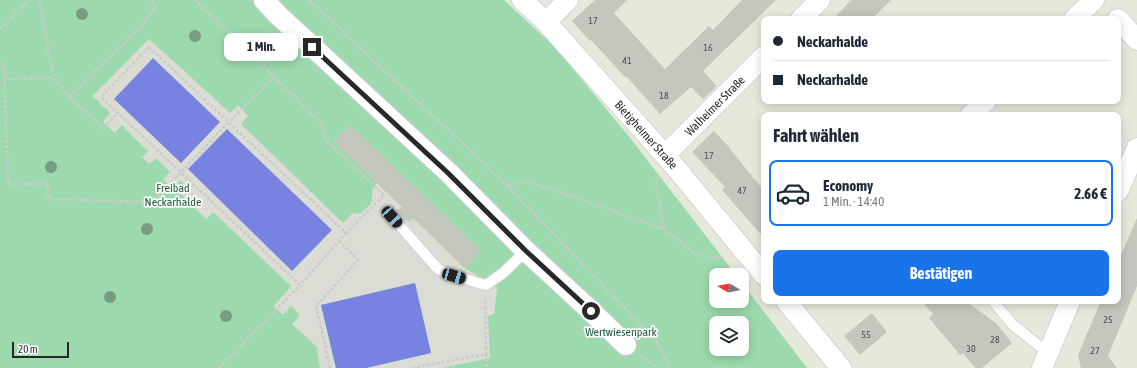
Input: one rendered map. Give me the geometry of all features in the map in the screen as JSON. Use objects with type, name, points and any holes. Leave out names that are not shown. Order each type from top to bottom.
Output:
[{"type":"street","points":[[264,0],[284,21],[448,173],[526,251],[626,345]]},
{"type":"street","name":"Bietigheimer Straße","points":[[522,0],[546,22],[668,159],[761,272]]},
{"type":"street","points":[[546,22],[568,0]]},
{"type":"street","points":[[804,16],[820,0]]},
{"type":"street","points":[[1077,16],[1094,0]]},
{"type":"street","points":[[1101,0],[1115,16]]},
{"type":"street","points":[[1121,22],[1137,40]]},
{"type":"street","name":"Walheimer Straße","points":[[668,159],[761,59]]},
{"type":"street","points":[[974,112],[983,104]]},
{"type":"street","points":[[1121,184],[1137,148]]},
{"type":"street","points":[[789,304],[842,368]]},
{"type":"street","points":[[1045,360],[1069,304]]},
{"type":"lane","points":[[392,217],[438,269],[454,276],[486,285],[503,273],[526,251]]},
{"type":"lane","points":[[996,304],[1045,360]]},
{"type":"path","points":[[0,29],[29,0]]},
{"type":"path","points":[[39,0],[54,78],[69,97],[104,128],[118,113]]},
{"type":"path","points":[[69,97],[138,30],[156,7],[150,0]]},
{"type":"path","points":[[195,0],[321,123],[325,139],[384,195],[346,233],[300,285],[219,368]]},
{"type":"path","points":[[309,0],[508,186],[657,342],[669,368]]},
{"type":"path","points":[[300,285],[102,97],[149,47],[346,233]]},
{"type":"path","points":[[0,64],[4,64],[8,184],[48,184],[48,199],[153,202],[228,122],[274,77]]},
{"type":"path","points":[[4,79],[54,78]]},
{"type":"path","points":[[664,229],[656,182],[668,159]]},
{"type":"path","points":[[508,186],[526,181],[664,229],[694,253],[709,257],[728,258],[745,254]]},
{"type":"path","points":[[330,368],[316,306],[358,260],[339,241]]},
{"type":"path","points":[[486,285],[484,309],[487,368]]},
{"type":"path","points":[[412,368],[486,354]]},
{"type":"green space","name":"Freibad Neckarhalde","points":[[0,0],[504,0],[555,47],[631,139],[731,268],[709,268],[709,308],[749,308],[749,292],[807,368],[0,368]]},
{"type":"shaded area","points":[[149,39],[230,113],[238,105],[248,116],[241,124],[343,223],[352,214],[361,213],[371,204],[373,188],[377,183],[402,207],[398,211],[409,222],[413,218],[465,268],[497,288],[494,314],[488,316],[490,358],[442,368],[366,368],[431,353],[415,283],[321,305],[336,368],[320,368],[317,347],[292,324],[300,315],[291,306],[283,315],[274,306],[291,286],[213,212],[206,219],[179,192],[185,185],[180,180],[173,188],[163,180],[170,172],[156,158],[149,164],[142,157],[148,151],[122,125],[115,133],[103,122],[110,113],[93,96]]},
{"type":"water","points":[[153,58],[220,122],[181,163],[114,99]]},
{"type":"water","points":[[227,129],[332,230],[292,271],[188,169]]},
{"type":"water","points":[[415,283],[431,353],[366,368],[336,368],[321,305]]},
{"type":"building","points":[[595,0],[627,0],[614,13],[665,69],[709,26],[713,30],[742,0],[776,0],[703,71],[717,86],[703,99],[691,87],[660,114],[626,76],[625,77],[572,21]]},
{"type":"building","points":[[851,0],[891,0],[875,16],[836,16]]},
{"type":"building","points":[[350,125],[481,251],[465,268],[413,218],[409,222],[397,211],[402,207],[334,142]]},
{"type":"building","points":[[714,131],[730,148],[761,187],[761,235],[722,190],[725,187],[692,152]]},
{"type":"building","points":[[1137,218],[1137,286],[1108,356],[1117,368],[1081,368],[1078,355],[1100,304],[1121,304],[1121,255]]},
{"type":"building","points":[[924,304],[969,304],[996,323],[1012,343],[982,368],[975,368],[963,353],[960,355],[929,318],[933,314]]},
{"type":"building","points":[[872,313],[887,332],[860,355],[844,336]]},
{"type":"route","points":[[312,47],[448,173],[526,251],[591,311]]},
{"type":"park label","name":"Wertwiesenpark","points":[[621,332]]}]
